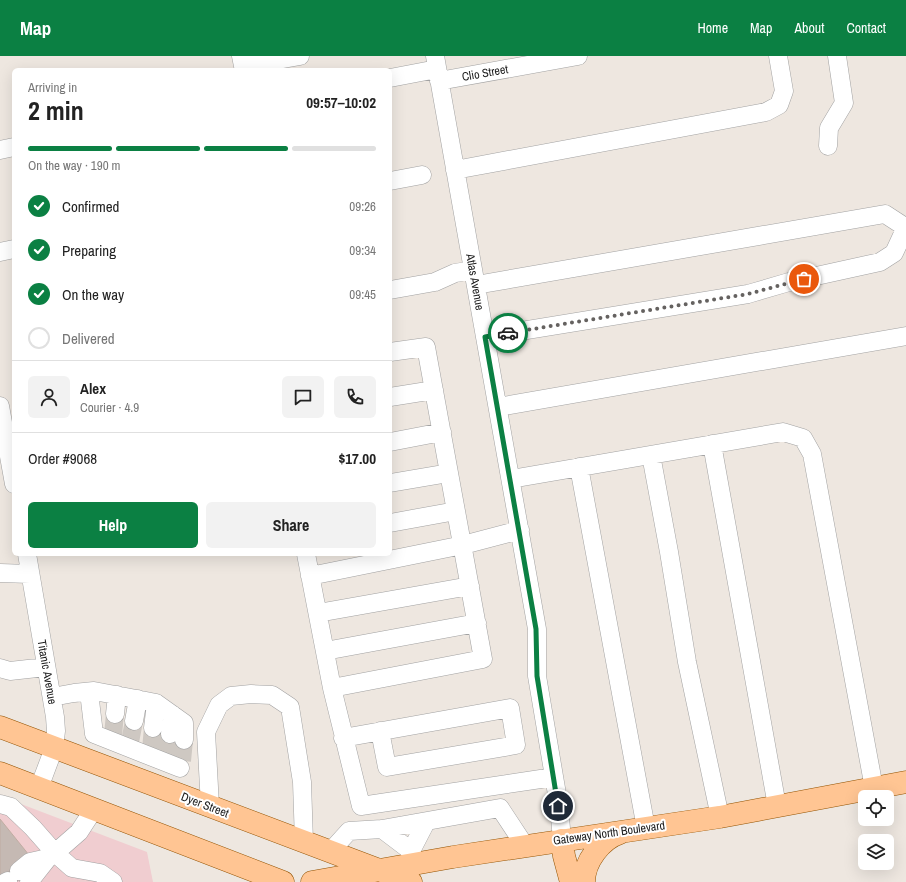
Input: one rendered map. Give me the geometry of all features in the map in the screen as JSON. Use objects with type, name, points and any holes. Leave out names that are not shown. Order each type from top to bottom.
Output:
[{"type":"main road","name":"Dyer Street","points":[[0,727],[379,870],[412,866]]},
{"type":"main road","points":[[20,780],[283,882]]},
{"type":"main road","name":"Gateway North Boulevard","points":[[412,866],[562,840],[720,817],[906,782]]},
{"type":"main road","points":[[584,882],[584,875],[593,856],[604,843],[614,835],[637,830]]},
{"type":"main road","points":[[562,840],[564,856],[571,882]]},
{"type":"main road","points":[[312,882],[379,870]]},
{"type":"street","points":[[241,56],[243,66],[300,56]]},
{"type":"street","name":"Clio Street","points":[[392,78],[437,69],[578,56]]},
{"type":"street","points":[[455,170],[766,112],[779,105],[784,91],[778,56]]},
{"type":"street","points":[[828,146],[829,128],[844,103],[837,56]]},
{"type":"street","name":"Atlas Avenue","points":[[437,69],[520,530],[536,629],[537,676],[554,777],[562,840]]},
{"type":"street","points":[[0,150],[12,147]]},
{"type":"street","points":[[392,181],[422,175]]},
{"type":"street","points":[[392,290],[435,282],[455,273],[474,278],[885,214],[906,227],[894,253],[880,262],[789,282],[748,294],[485,337]]},
{"type":"street","points":[[0,252],[12,250]]},
{"type":"street","points":[[498,407],[906,336]]},
{"type":"street","points":[[332,688],[483,659],[426,347],[392,352]]},
{"type":"street","points":[[392,397],[434,390]]},
{"type":"street","points":[[12,404],[0,406],[11,448],[12,460]]},
{"type":"street","points":[[392,442],[442,432]]},
{"type":"street","points":[[511,479],[783,432],[803,438],[812,454],[874,788]]},
{"type":"street","points":[[712,444],[777,806]]},
{"type":"street","points":[[650,455],[669,552],[687,662],[720,817]]},
{"type":"street","points":[[579,467],[637,830]]},
{"type":"street","points":[[392,483],[449,473]]},
{"type":"street","points":[[392,523],[456,511]]},
{"type":"street","points":[[310,576],[463,545],[520,530]]},
{"type":"street","name":"Titanic Avenue","points":[[6,805],[20,780],[54,748],[56,731],[52,697],[26,556]]},
{"type":"street","points":[[306,556],[332,688],[361,806],[554,777]]},
{"type":"street","points":[[0,573],[30,574]]},
{"type":"street","points":[[318,612],[470,586]]},
{"type":"street","points":[[325,651],[477,623]]},
{"type":"street","points":[[0,668],[10,672],[46,667]]},
{"type":"street","points":[[89,692],[94,734],[121,741],[174,762],[173,792]]},
{"type":"street","points":[[52,697],[89,692],[117,695],[156,703],[184,723],[177,737]]},
{"type":"street","points":[[210,806],[206,732],[219,705],[231,696],[251,694],[272,695],[290,707],[302,782],[304,842]]},
{"type":"street","points":[[115,714],[117,695]]},
{"type":"street","points":[[134,721],[138,699]]},
{"type":"street","points":[[153,728],[156,703]]},
{"type":"street","points":[[344,738],[380,731],[510,708],[516,746],[387,767],[380,731]]},
{"type":"street","points":[[121,741],[122,773]]},
{"type":"street","points":[[6,805],[33,828],[52,855],[72,868],[100,873],[113,882]]},
{"type":"street","points":[[330,852],[349,831],[382,829],[500,808],[525,846]]},
{"type":"street","points":[[16,879],[52,855],[79,832],[94,809]]},
{"type":"street","points":[[412,866],[426,822]]},
{"type":"street","points":[[382,829],[412,866]]},
{"type":"shaded area","points":[[0,796],[147,852],[153,882],[0,882]]},
{"type":"building","points":[[0,819],[29,855],[0,879]]},
{"type":"tunnel","points":[[113,735],[115,714]]},
{"type":"tunnel","points":[[130,742],[134,721]]},
{"type":"tunnel","points":[[151,749],[153,728]]},
{"type":"tunnel","points":[[168,755],[170,734]]},
{"type":"tunnel","points":[[182,761],[184,740]]},
{"type":"way so far","points":[[508,333],[748,294],[804,279]]},
{"type":"route","points":[[508,333],[485,337],[536,629],[537,676],[558,806]]}]
